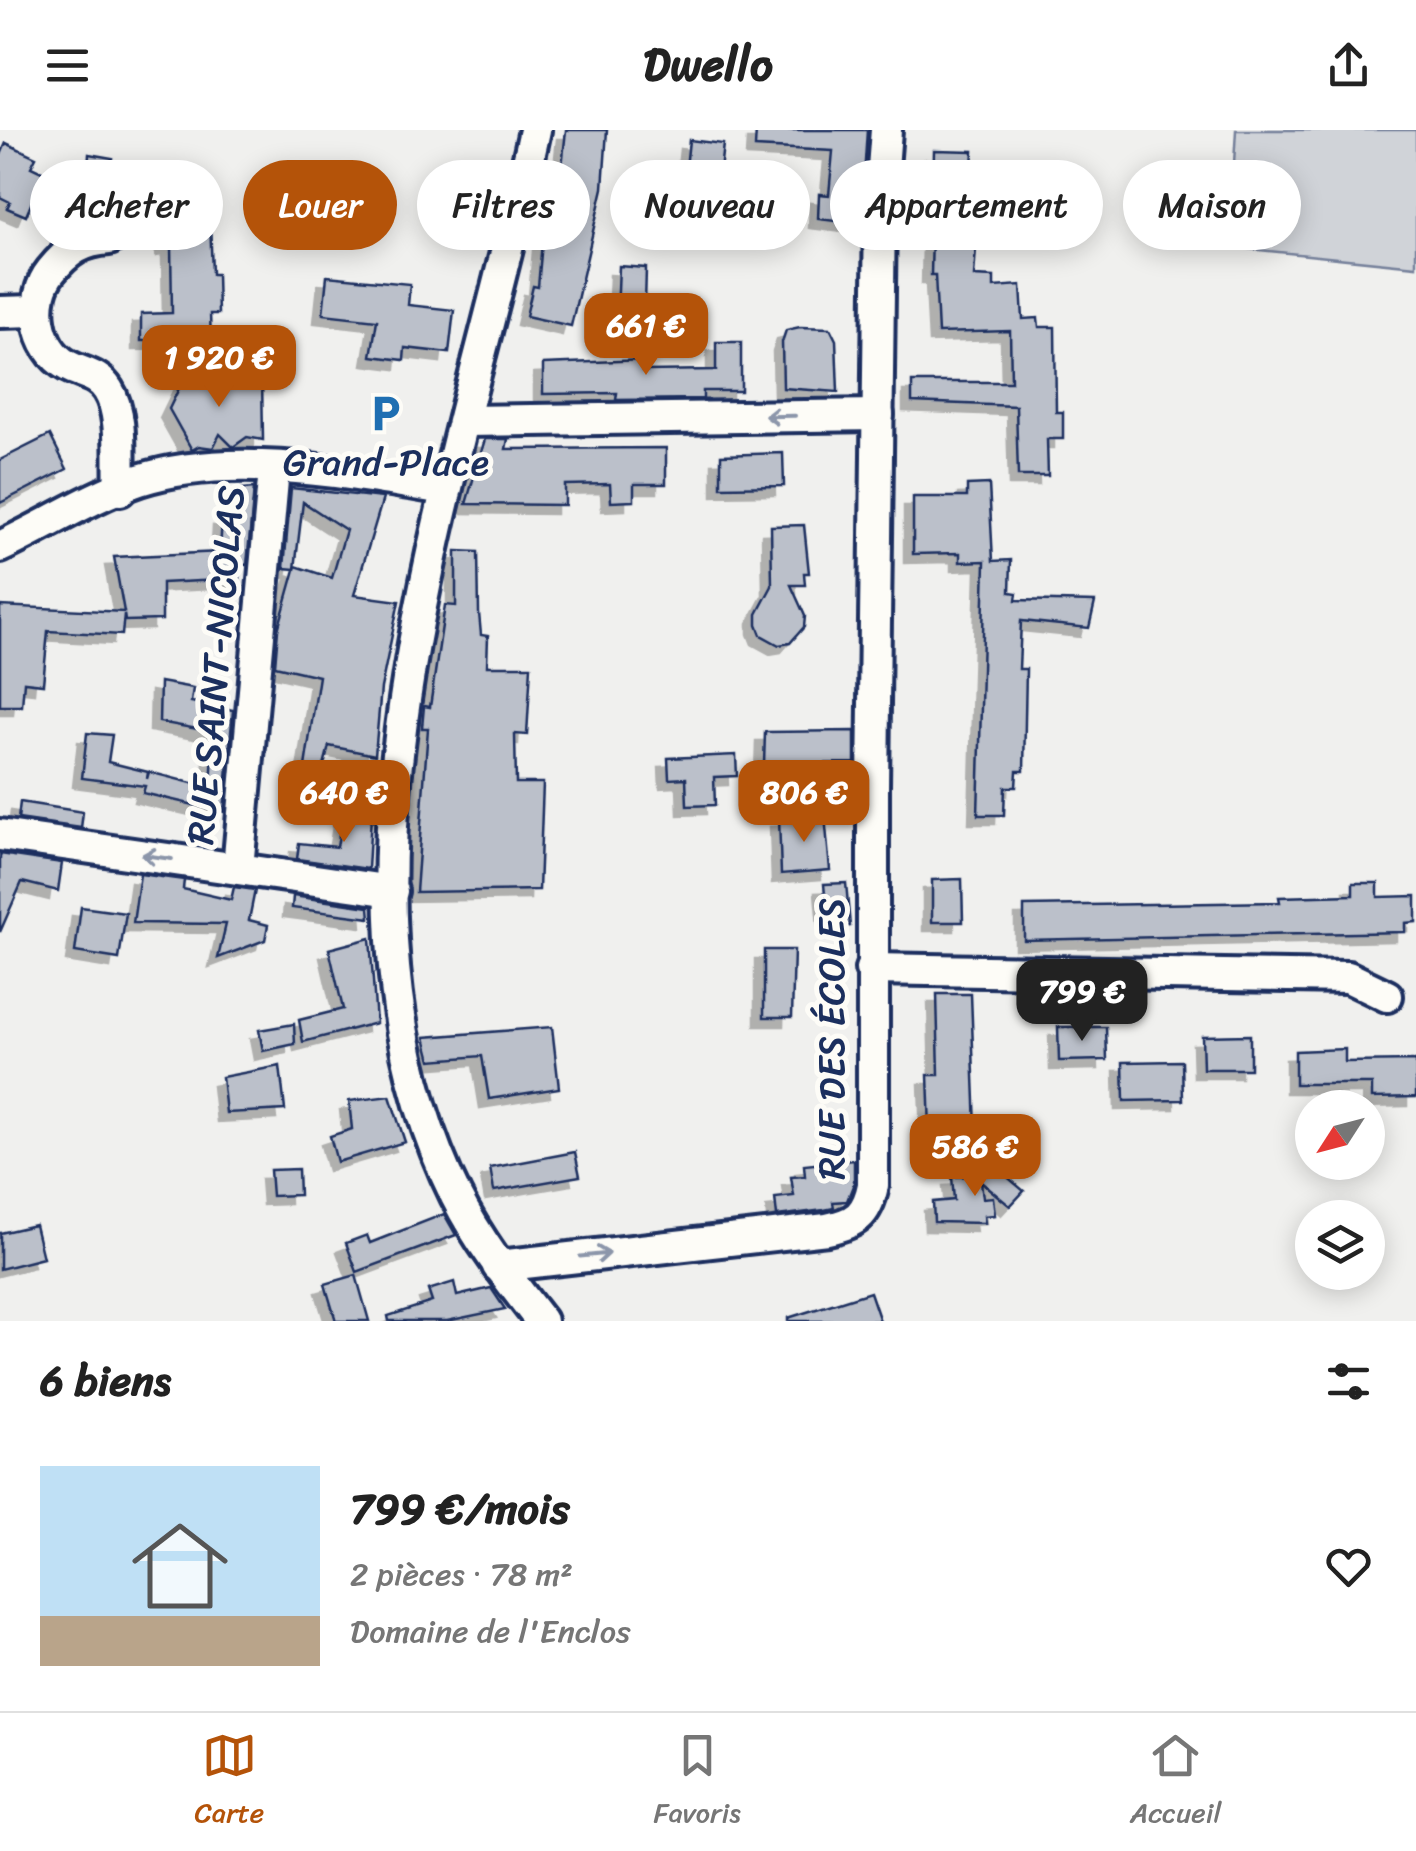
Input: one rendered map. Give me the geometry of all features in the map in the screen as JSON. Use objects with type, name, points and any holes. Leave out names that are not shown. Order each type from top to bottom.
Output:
[{"type":"street","points":[[534,130],[445,489],[399,744],[392,891],[400,1012],[422,1110],[455,1193],[534,1320]]},
{"type":"street","name":"RUE DES ÉCOLES","points":[[498,1266],[827,1229],[851,1224],[868,1209],[873,1185],[878,415],[886,130]]},
{"type":"street","points":[[71,250],[44,279],[35,311],[46,342],[65,365],[95,376],[108,390],[115,406],[120,490]]},
{"type":"street","points":[[0,312],[35,311]]},
{"type":"street","points":[[464,422],[878,415]]},
{"type":"street","points":[[0,548],[140,480],[207,469],[319,469],[445,489]]},
{"type":"street","name":"RUE SAINT-NICOLAS","points":[[238,868],[274,469]]},
{"type":"street","points":[[0,835],[392,891]]},
{"type":"street","points":[[872,970],[1348,976],[1387,996]]},
{"type":"shaded area","points":[[1236,130],[1416,130],[1416,266],[1259,250],[1301,250],[1301,160],[1234,160]]},
{"type":"building","points":[[566,130],[607,130],[603,188],[590,244],[590,160],[563,160]]},
{"type":"building","points":[[756,130],[867,130],[865,160],[832,160],[833,151],[755,147]]},
{"type":"building","points":[[689,140],[723,144],[721,160],[687,160]]},
{"type":"building","points":[[6,143],[36,157],[30,160],[30,206],[26,216],[7,208],[10,202],[0,197],[0,157]]},
{"type":"building","points":[[934,150],[973,151],[972,160],[934,160]]},
{"type":"building","points":[[89,154],[112,158],[112,160],[89,160]]},
{"type":"building","points":[[830,184],[830,220],[818,219],[819,194],[829,195]]},
{"type":"building","points":[[171,250],[211,250],[212,274],[217,274],[218,314],[210,314],[211,340],[141,341],[141,314],[172,313]]},
{"type":"building","points":[[541,250],[589,250],[571,326],[526,316],[533,286],[538,287]]},
{"type":"building","points":[[932,250],[976,250],[974,276],[994,277],[994,287],[1021,285],[1023,319],[1038,318],[1039,327],[1055,327],[1056,412],[1063,412],[1063,439],[1047,439],[1048,476],[1018,476],[1016,406],[912,402],[912,382],[1011,382],[1010,331],[938,333],[935,275],[931,275]]},
{"type":"building","points":[[619,266],[646,268],[644,344],[616,337]]},
{"type":"building","points":[[327,276],[410,284],[408,305],[454,310],[449,353],[405,348],[404,360],[371,356],[377,320],[323,314]]},
{"type":"building","points":[[830,328],[836,340],[838,392],[783,388],[782,342],[786,330]]},
{"type":"building","points":[[716,342],[741,342],[741,391],[703,391],[703,399],[616,400],[617,393],[543,394],[543,364],[643,360],[643,371],[716,370]]},
{"type":"building","points":[[262,376],[263,440],[247,437],[233,447],[220,434],[213,448],[199,446],[192,450],[169,409],[183,380]]},
{"type":"building","points":[[50,435],[67,469],[0,503],[0,460]]},
{"type":"building","points":[[485,439],[508,439],[506,449],[666,448],[666,484],[634,484],[634,501],[611,502],[610,484],[565,485],[565,505],[466,504]]},
{"type":"building","points":[[783,453],[784,486],[721,487],[721,455]]},
{"type":"building","points":[[989,484],[993,561],[1011,560],[1010,592],[1017,593],[1016,600],[1095,602],[1089,628],[1021,621],[1019,669],[1026,669],[1024,771],[1017,771],[1016,787],[1005,787],[1004,815],[978,815],[985,561],[960,562],[960,553],[913,554],[913,497],[967,497],[967,485]]},
{"type":"building","points":[[254,488],[247,565],[239,564],[239,579],[162,583],[162,620],[125,621],[124,614],[122,635],[48,631],[43,684],[24,682],[22,706],[0,706],[0,606],[124,612],[114,557],[220,552],[222,517],[230,518],[233,490]]},
{"type":"building","points":[[291,488],[383,498],[354,595],[399,601],[381,688],[375,755],[329,746],[318,789],[302,786],[319,676],[275,666],[278,630],[296,566],[332,578],[346,530],[303,502],[295,569],[284,568]]},
{"type":"building","points":[[804,525],[809,573],[804,573],[805,585],[791,585],[805,616],[804,627],[790,643],[779,645],[761,635],[757,625],[757,614],[772,586],[771,526]]},
{"type":"building","points":[[456,551],[478,552],[479,613],[481,635],[488,636],[487,666],[531,666],[527,735],[515,734],[516,783],[543,783],[539,890],[416,892],[428,728],[422,728],[424,706],[430,707],[445,605],[456,606]]},
{"type":"building","points":[[160,682],[193,688],[191,702],[233,710],[224,812],[143,793],[145,786],[82,778],[87,733],[112,735],[108,762],[148,772],[147,779],[149,772],[211,788],[214,732],[159,722]]},
{"type":"building","points":[[855,731],[855,763],[764,764],[765,732]]},
{"type":"building","points":[[736,755],[737,776],[714,777],[715,805],[687,806],[686,778],[669,779],[668,758]]},
{"type":"building","points":[[20,802],[83,812],[81,828],[18,819]]},
{"type":"building","points":[[343,812],[371,816],[368,869],[297,859],[299,843],[337,847]]},
{"type":"building","points":[[825,816],[830,870],[781,874],[779,818]]},
{"type":"building","points":[[0,854],[62,863],[58,891],[22,882],[0,932]]},
{"type":"building","points":[[140,874],[184,880],[183,889],[231,900],[234,887],[255,890],[249,920],[268,925],[265,940],[218,958],[226,924],[133,923]]},
{"type":"building","points":[[962,879],[963,922],[932,922],[932,880]]},
{"type":"building","points":[[846,883],[850,926],[828,928],[824,884]]},
{"type":"building","points":[[1353,883],[1378,883],[1378,897],[1416,896],[1416,922],[1405,923],[1405,932],[1024,940],[1024,906],[1280,902],[1279,897],[1353,895]]},
{"type":"building","points":[[293,896],[369,907],[370,918],[292,908]]},
{"type":"building","points":[[81,907],[126,913],[119,959],[75,952]]},
{"type":"building","points":[[370,938],[376,1023],[303,1042],[299,1020],[343,1009],[329,949]]},
{"type":"building","points":[[764,950],[794,950],[792,1017],[764,1017]]},
{"type":"building","points":[[937,994],[971,994],[976,1129],[961,1129],[961,1142],[933,1143],[930,1130],[928,1075],[939,1075]]},
{"type":"building","points":[[294,1024],[295,1044],[263,1051],[259,1030]]},
{"type":"building","points":[[552,1027],[559,1088],[489,1099],[482,1056],[431,1060],[425,1037]]},
{"type":"building","points":[[1058,1027],[1106,1027],[1107,1060],[1059,1061]]},
{"type":"building","points":[[1250,1035],[1250,1069],[1203,1069],[1202,1036]]},
{"type":"building","points":[[1345,1049],[1345,1062],[1416,1061],[1416,1097],[1385,1098],[1385,1090],[1372,1090],[1372,1084],[1295,1084],[1295,1051]]},
{"type":"building","points":[[1182,1061],[1183,1100],[1124,1101],[1123,1062]]},
{"type":"building","points":[[280,1066],[285,1110],[226,1113],[222,1077]]},
{"type":"building","points":[[390,1096],[405,1142],[337,1162],[330,1136],[352,1129],[349,1101]]},
{"type":"building","points":[[575,1152],[580,1176],[494,1191],[490,1168]]},
{"type":"building","points":[[854,1160],[854,1183],[847,1201],[833,1202],[834,1208],[777,1216],[775,1198],[794,1196],[791,1177],[805,1176],[804,1165]]},
{"type":"building","points":[[298,1169],[299,1195],[272,1196],[270,1170]]},
{"type":"building","points":[[1004,1174],[1024,1191],[1010,1206],[981,1182],[983,1198],[993,1197],[995,1215],[984,1216],[985,1223],[934,1222],[933,1202],[954,1200],[952,1177]]},
{"type":"building","points":[[444,1214],[456,1235],[357,1272],[346,1243],[367,1235],[370,1243]]},
{"type":"building","points":[[35,1225],[43,1258],[0,1269],[0,1233]]},
{"type":"building","points":[[356,1275],[369,1321],[336,1321],[325,1284]]},
{"type":"building","points":[[454,1282],[457,1296],[491,1288],[505,1309],[447,1321],[389,1321],[388,1316],[432,1302],[428,1290]]},
{"type":"building","points":[[870,1292],[880,1321],[788,1321],[788,1318]]},
{"type":"place","name":"Grand-Place","points":[[386,413]]}]
